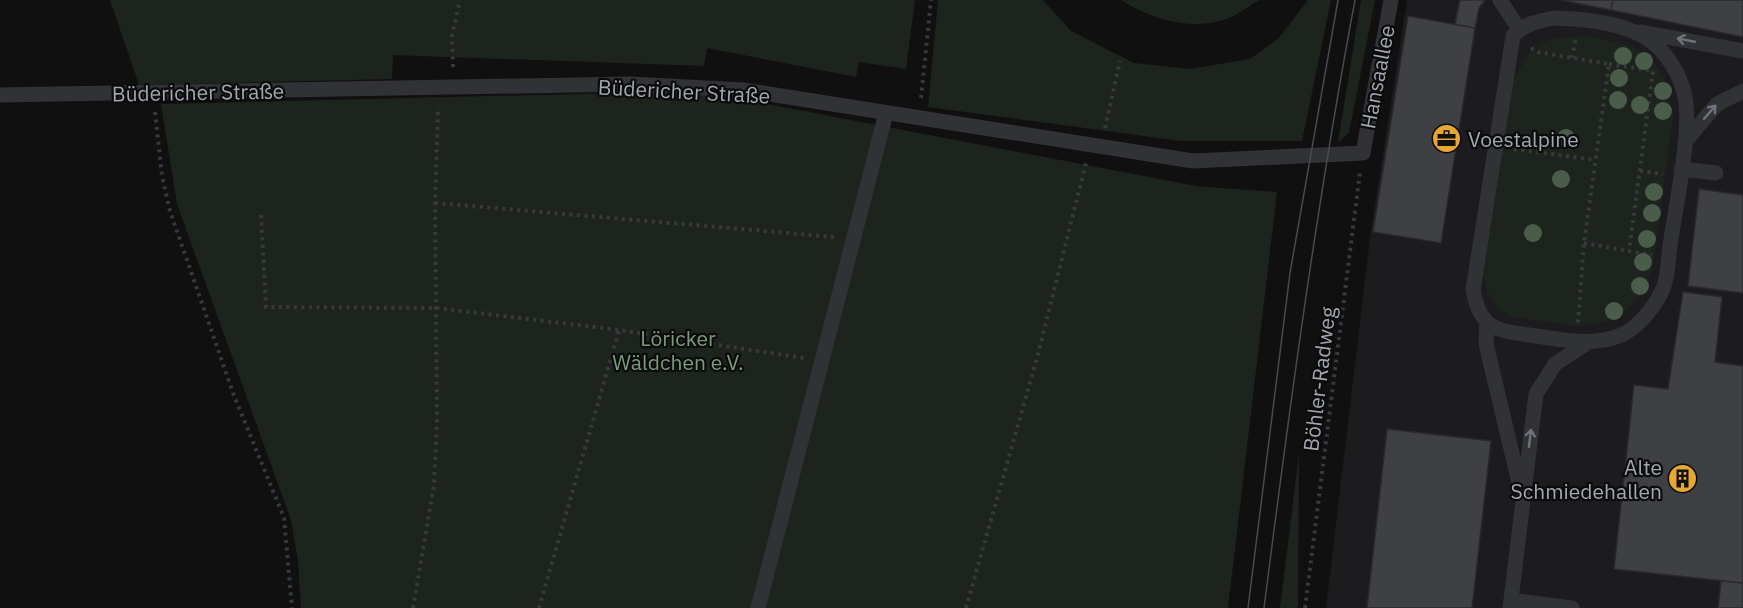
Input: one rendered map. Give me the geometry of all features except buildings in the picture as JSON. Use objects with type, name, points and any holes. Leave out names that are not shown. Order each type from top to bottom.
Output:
[{"type":"lane","name":"Hansaallee","points":[[1363,153],[1391,0]]},
{"type":"lane","points":[[1500,0],[1516,32],[1473,290],[1477,310],[1487,323],[1501,331],[1587,343],[1620,336],[1647,316],[1663,290],[1685,142],[1686,98],[1676,72],[1659,48],[1629,30]]},
{"type":"lane","points":[[1516,32],[1536,22],[1554,18],[1580,19],[1743,51]]},
{"type":"lane","name":"Büdericher Straße","points":[[0,94],[154,94],[630,84],[744,90],[1193,161],[1363,153]]},
{"type":"lane","points":[[1685,142],[1717,104],[1743,91]]},
{"type":"lane","points":[[758,608],[886,113]]},
{"type":"lane","points":[[1681,169],[1716,173]]},
{"type":"lane","points":[[1487,323],[1486,344],[1522,496]]},
{"type":"lane","points":[[1572,608],[1510,604],[1536,394],[1555,364],[1587,343]]},
{"type":"path","points":[[455,87],[452,35],[460,0]]},
{"type":"path","points":[[920,118],[931,0]]},
{"type":"path","points":[[1572,58],[1578,28]]},
{"type":"path","points":[[1516,32],[1538,52],[1653,71],[1629,251]]},
{"type":"path","points":[[966,608],[1120,61]]},
{"type":"path","points":[[1587,343],[1577,319],[1584,243],[1609,64]]},
{"type":"path","points":[[413,608],[434,485],[437,421],[435,203],[438,88]]},
{"type":"path","points":[[154,94],[162,176],[170,210],[233,393],[284,518],[292,608]]},
{"type":"path","points":[[1496,146],[1595,160]]},
{"type":"path","name":"Böhler-Radweg","points":[[1305,608],[1363,153]]},
{"type":"path","points":[[435,203],[854,238]]},
{"type":"path","points":[[261,215],[266,307],[437,308],[619,330],[822,360]]},
{"type":"path","points":[[1584,243],[1668,258]]},
{"type":"path","points":[[539,608],[619,330]]},
{"type":"shaded area","points":[[1407,0],[1743,0],[1743,608],[1326,608],[1371,230]]},
{"type":"green space","points":[[110,0],[915,0],[906,69],[859,62],[856,77],[707,48],[704,66],[393,55],[392,79],[139,85]]},
{"type":"green space","points":[[938,0],[1043,0],[1071,31],[1134,63],[1189,69],[1250,59],[1279,38],[1308,0],[1331,0],[1302,141],[1181,141],[928,107]]},
{"type":"green space","points":[[1121,0],[1260,0],[1228,19],[1196,24],[1157,17]]},
{"type":"green space","points":[[1361,0],[1375,0],[1349,133],[1338,142]]},
{"type":"green space","points":[[1589,36],[1629,45],[1652,60],[1666,82],[1673,116],[1653,267],[1642,293],[1627,310],[1605,322],[1578,326],[1512,317],[1499,309],[1487,292],[1483,271],[1513,81],[1534,49],[1542,44],[1560,38]]},
{"type":"green space","name":"Löricker Wäldchen e.V.","points":[[700,91],[1196,186],[1277,192],[1228,608],[301,608],[298,561],[291,520],[177,204],[161,104]]},
{"type":"green space","points":[[1299,454],[1298,608],[1280,608]]},
{"type":"tram line","points":[[1248,608],[1290,273],[1338,0]]},
{"type":"tram line","points":[[1264,608],[1305,303],[1328,152],[1355,0]]},
{"type":"place","name":"Voestalpine","points":[[1447,139]]},
{"type":"place","name":"Alte Schmiedehallen","points":[[1683,479]]}]
